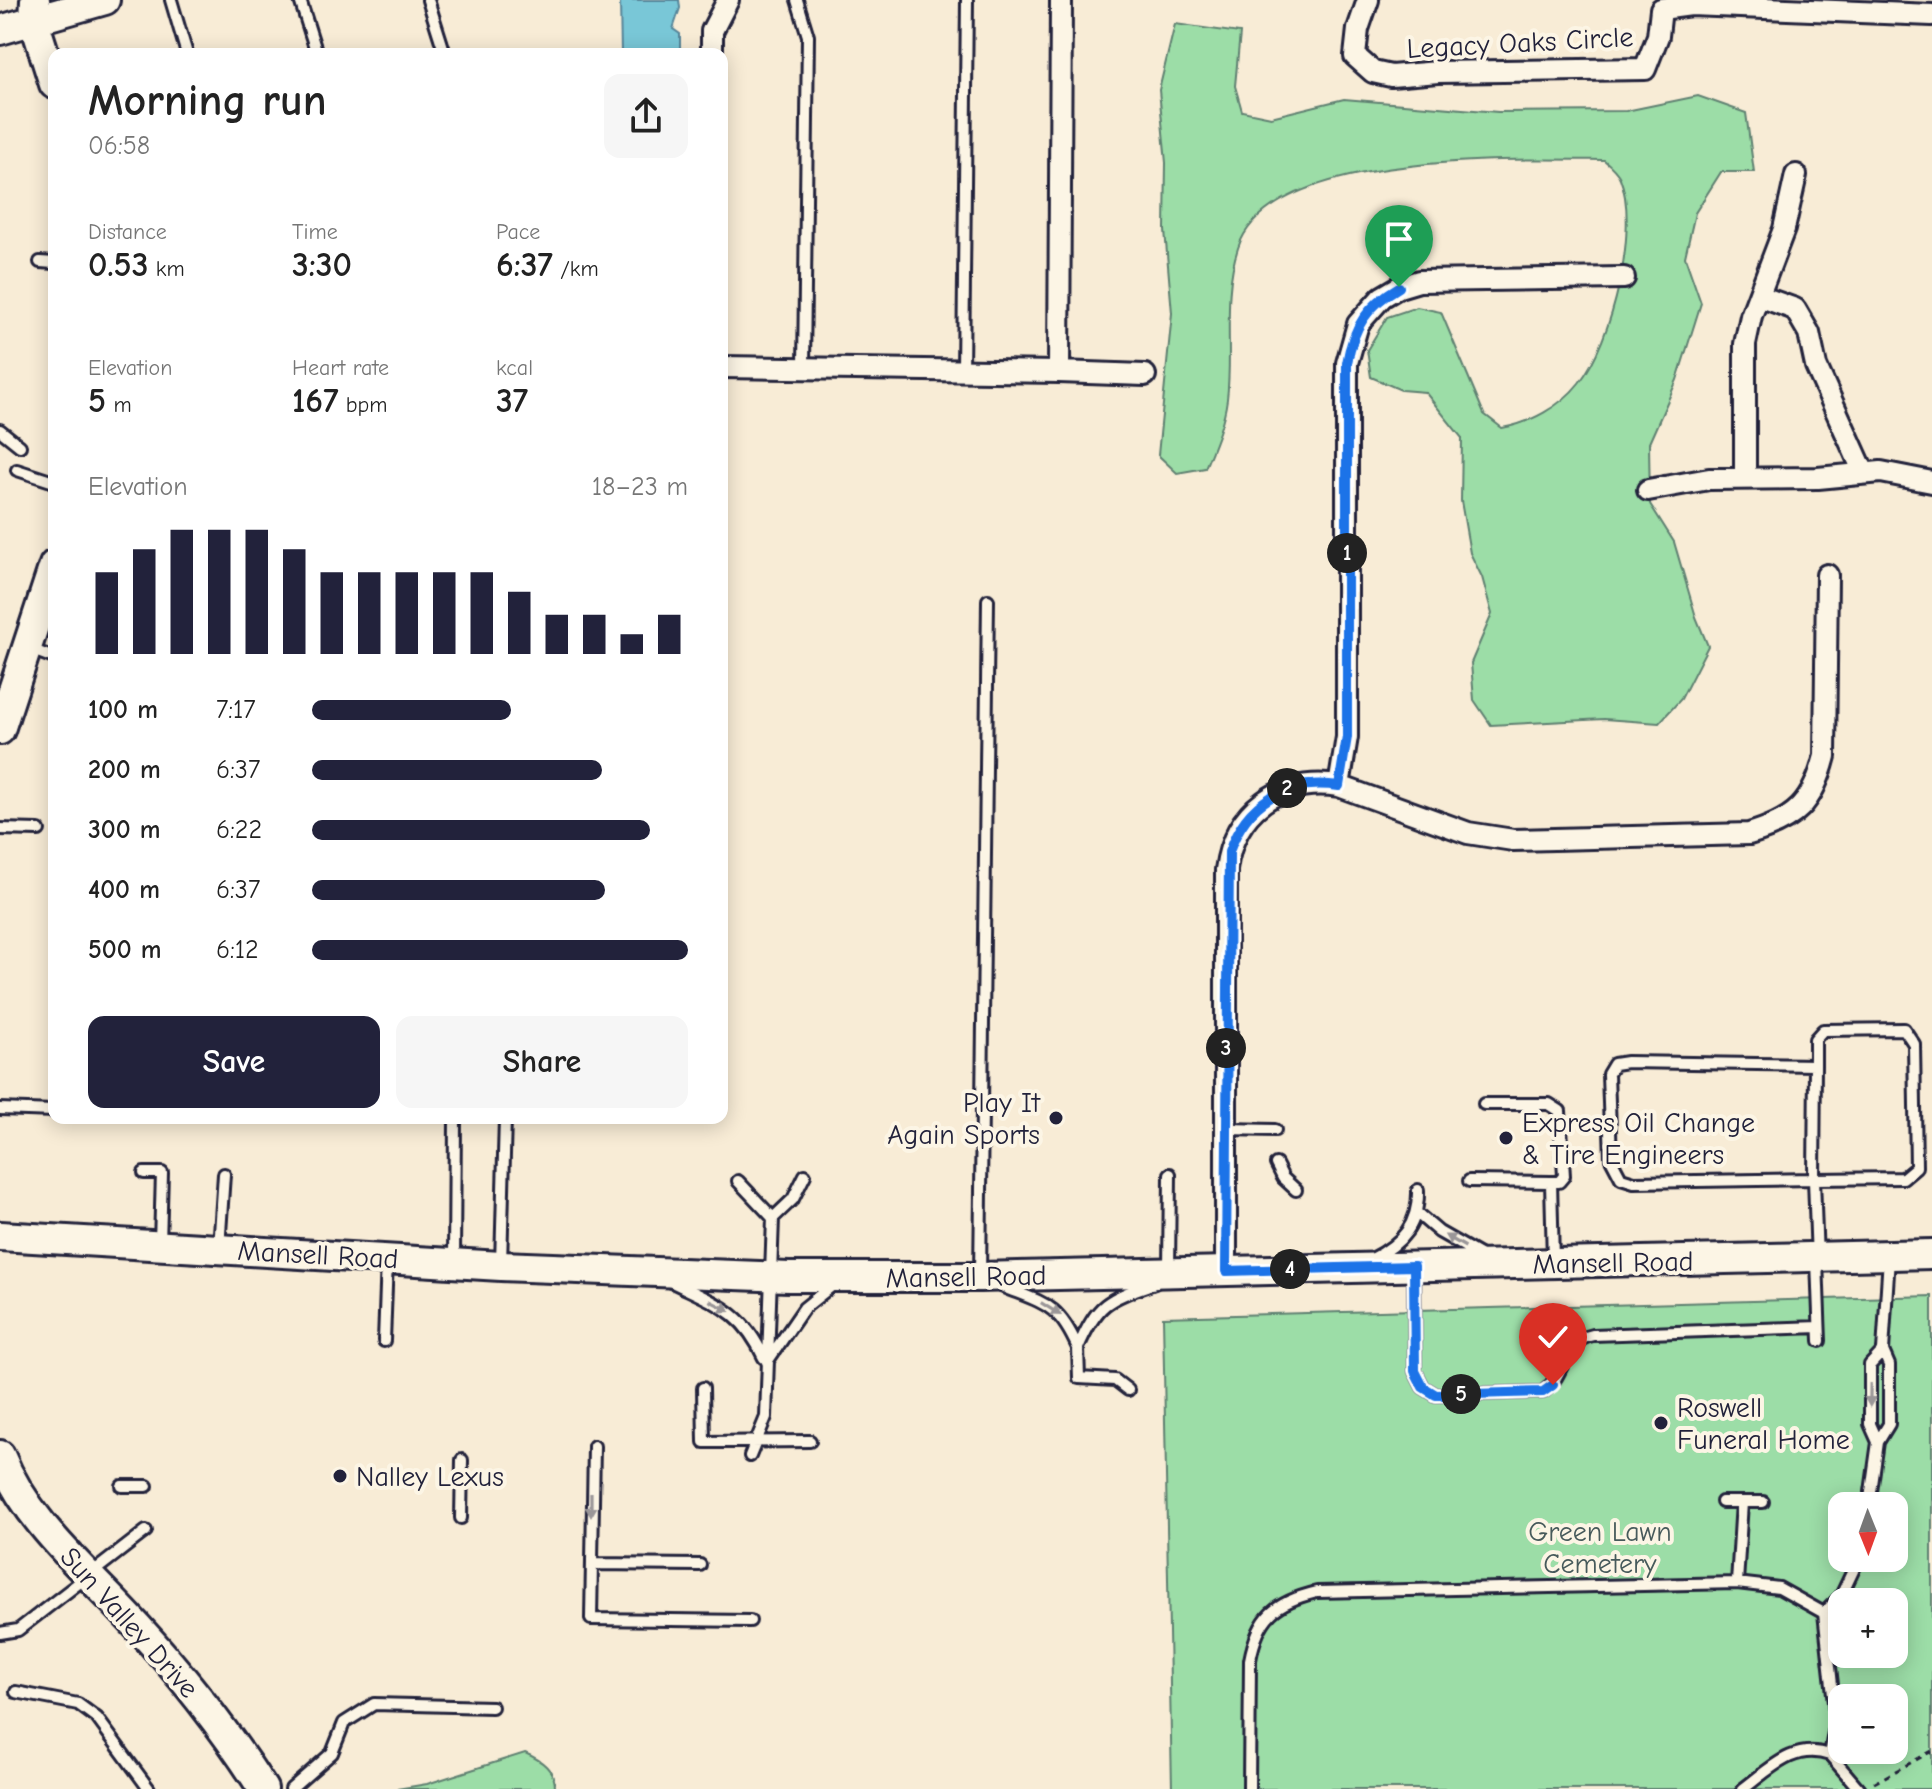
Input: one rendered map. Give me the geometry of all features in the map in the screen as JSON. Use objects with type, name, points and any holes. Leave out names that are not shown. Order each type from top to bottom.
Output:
[{"type":"main road","points":[[0,30],[34,10],[105,0]]},
{"type":"main road","points":[[34,10],[48,62]]},
{"type":"main road","points":[[0,730],[48,583]]},
{"type":"main road","name":"Mansell Road","points":[[0,1236],[501,1266],[768,1277],[980,1277],[1932,1254]]},
{"type":"main road","name":"Sun Valley Drive","points":[[0,1455],[11,1481],[27,1506],[184,1681],[263,1789]]},
{"type":"street","points":[[712,48],[712,31],[728,0]]},
{"type":"street","points":[[1059,372],[1061,0]]},
{"type":"street","name":"Legacy Oaks Circle","points":[[1368,0],[1358,29],[1355,56],[1373,72],[1391,76],[1438,72],[1645,69],[1658,36],[1661,9],[1691,5],[1816,6],[1932,15]]},
{"type":"street","points":[[1745,477],[1742,373],[1745,344],[1784,229],[1796,175]]},
{"type":"street","points":[[1339,786],[1347,737],[1347,363],[1358,324],[1382,297],[1419,281],[1624,278]]},
{"type":"street","points":[[1759,296],[1795,309],[1809,333],[1816,366],[1864,473]]},
{"type":"street","points":[[728,367],[1145,375]]},
{"type":"street","points":[[1648,490],[1745,477],[1818,478],[1864,473],[1909,475],[1932,482]]},
{"type":"street","points":[[1226,1271],[1229,852],[1244,818],[1270,796],[1303,784],[1339,786],[1468,833],[1513,840],[1749,834],[1777,826],[1801,809],[1818,783],[1825,756],[1827,575]]},
{"type":"lane","points":[[171,0],[185,48]]},
{"type":"lane","points":[[300,0],[315,48]]},
{"type":"lane","points":[[428,0],[443,48]]},
{"type":"lane","points":[[797,0],[808,36],[804,368]]},
{"type":"lane","points":[[963,371],[967,0]]},
{"type":"lane","points":[[40,262],[48,263]]},
{"type":"lane","points":[[0,430],[20,446]]},
{"type":"lane","points":[[17,470],[48,480]]},
{"type":"lane","points":[[988,600],[980,1277],[1053,1308],[1064,1318],[1078,1348],[1079,1378],[1115,1380],[1128,1390]]},
{"type":"lane","points":[[26,648],[48,656]]},
{"type":"lane","points":[[0,829],[39,830]]},
{"type":"lane","points":[[1815,1065],[1627,1062],[1614,1064],[1608,1074],[1611,1159],[1621,1178],[1634,1182],[1814,1179],[1903,1178],[1916,1167],[1911,1034],[1904,1029],[1823,1030],[1815,1039],[1815,1065],[1814,1179],[1820,1341]]},
{"type":"lane","points":[[1469,1181],[1559,1182],[1564,1176],[1557,1106],[1484,1104]]},
{"type":"lane","points":[[0,1109],[48,1111]]},
{"type":"lane","points":[[454,1263],[455,1124]]},
{"type":"lane","points":[[501,1266],[505,1124]]},
{"type":"lane","points":[[1226,1129],[1275,1130]]},
{"type":"lane","points":[[1276,1164],[1283,1178],[1296,1190]]},
{"type":"lane","points":[[144,1173],[162,1173],[160,1245]]},
{"type":"lane","points":[[219,1248],[224,1174]]},
{"type":"lane","points":[[1078,1348],[1095,1311],[1108,1300],[1178,1272],[1170,1174]]},
{"type":"lane","points":[[750,1456],[766,1417],[768,1277],[773,1218],[793,1199],[805,1175]]},
{"type":"lane","points":[[738,1181],[773,1218]]},
{"type":"lane","points":[[1551,1182],[1553,1263]]},
{"type":"lane","points":[[1354,1268],[1386,1252],[1416,1217],[1418,1190]]},
{"type":"lane","points":[[1416,1217],[1495,1264]]},
{"type":"lane","points":[[1871,1492],[1878,1442],[1889,1424],[1889,1365],[1883,1351],[1889,1255]]},
{"type":"lane","points":[[384,1341],[387,1258]]},
{"type":"lane","points":[[1414,1266],[1415,1371],[1423,1387],[1436,1395],[1543,1392],[1553,1385],[1574,1343],[1593,1335],[1819,1327]]},
{"type":"lane","points":[[651,1272],[731,1310],[745,1323],[766,1364]]},
{"type":"lane","points":[[766,1364],[804,1308],[843,1277]]},
{"type":"lane","points":[[1878,1442],[1870,1424],[1870,1365],[1883,1351]]},
{"type":"lane","points":[[703,1388],[704,1442],[810,1441]]},
{"type":"lane","points":[[594,1446],[591,1619],[750,1621]]},
{"type":"lane","points":[[461,1518],[462,1460]]},
{"type":"lane","points":[[122,1486],[147,1486]]},
{"type":"lane","points":[[1722,1502],[1763,1502]]},
{"type":"lane","points":[[1737,1583],[1742,1502]]},
{"type":"lane","points":[[0,1633],[18,1630],[146,1531]]},
{"type":"lane","points":[[592,1564],[700,1565]]},
{"type":"lane","points":[[1824,1613],[1841,1596],[1852,1572]]},
{"type":"lane","points":[[1249,1789],[1250,1660],[1254,1641],[1274,1609],[1291,1598],[1317,1592],[1737,1583],[1779,1588],[1824,1613]]},
{"type":"lane","points":[[1824,1613],[1832,1684]]},
{"type":"lane","points":[[16,1692],[78,1704],[97,1718],[149,1789]]},
{"type":"lane","points":[[291,1789],[332,1753],[344,1723],[374,1704],[492,1707]]},
{"type":"lane","points":[[1743,1789],[1793,1753],[1810,1751],[1828,1755]]},
{"type":"lane","points":[[1838,1764],[1861,1789]]},
{"type":"path","points":[[1861,1789],[1932,1751]]},
{"type":"green space","points":[[1175,24],[1240,33],[1235,86],[1242,111],[1271,117],[1344,99],[1498,112],[1626,111],[1698,96],[1746,113],[1754,172],[1721,172],[1695,213],[1685,257],[1701,303],[1677,380],[1649,443],[1650,504],[1674,542],[1708,646],[1681,699],[1659,723],[1604,719],[1491,725],[1474,700],[1471,663],[1492,614],[1482,577],[1470,553],[1461,501],[1462,438],[1425,392],[1401,390],[1371,377],[1367,350],[1387,317],[1417,307],[1441,312],[1484,414],[1502,428],[1534,418],[1554,406],[1579,383],[1591,364],[1612,313],[1625,254],[1627,225],[1625,199],[1617,173],[1604,160],[1516,160],[1402,167],[1346,177],[1297,193],[1259,216],[1238,248],[1233,266],[1229,304],[1229,380],[1221,426],[1205,468],[1177,473],[1158,455],[1172,313],[1165,230],[1166,163],[1159,90]]},
{"type":"green space","name":"Green Lawn Cemetery","points":[[1932,1296],[1932,1789],[1172,1789],[1163,1317]]},
{"type":"green space","points":[[525,1753],[546,1766],[553,1776],[555,1789],[397,1789],[427,1784]]},
{"type":"water","points":[[620,0],[679,0],[680,8],[673,29],[680,34],[680,48],[621,48]]},
{"type":"place","name":"Play It Again Sports","points":[[1056,1118]]},
{"type":"place","name":"Express Oil Change & Tire Engineers","points":[[1506,1138]]},
{"type":"place","name":"Roswell Funeral Home","points":[[1661,1423]]},
{"type":"place","name":"Nalley Lexus","points":[[340,1476]]},
{"type":"route","points":[[1399,287],[1382,297],[1358,324],[1347,363],[1347,737],[1339,786],[1303,784],[1270,796],[1244,818],[1229,852],[1226,870],[1226,1271],[1414,1266],[1415,1371],[1423,1387],[1436,1395],[1543,1392],[1553,1385]]}]
